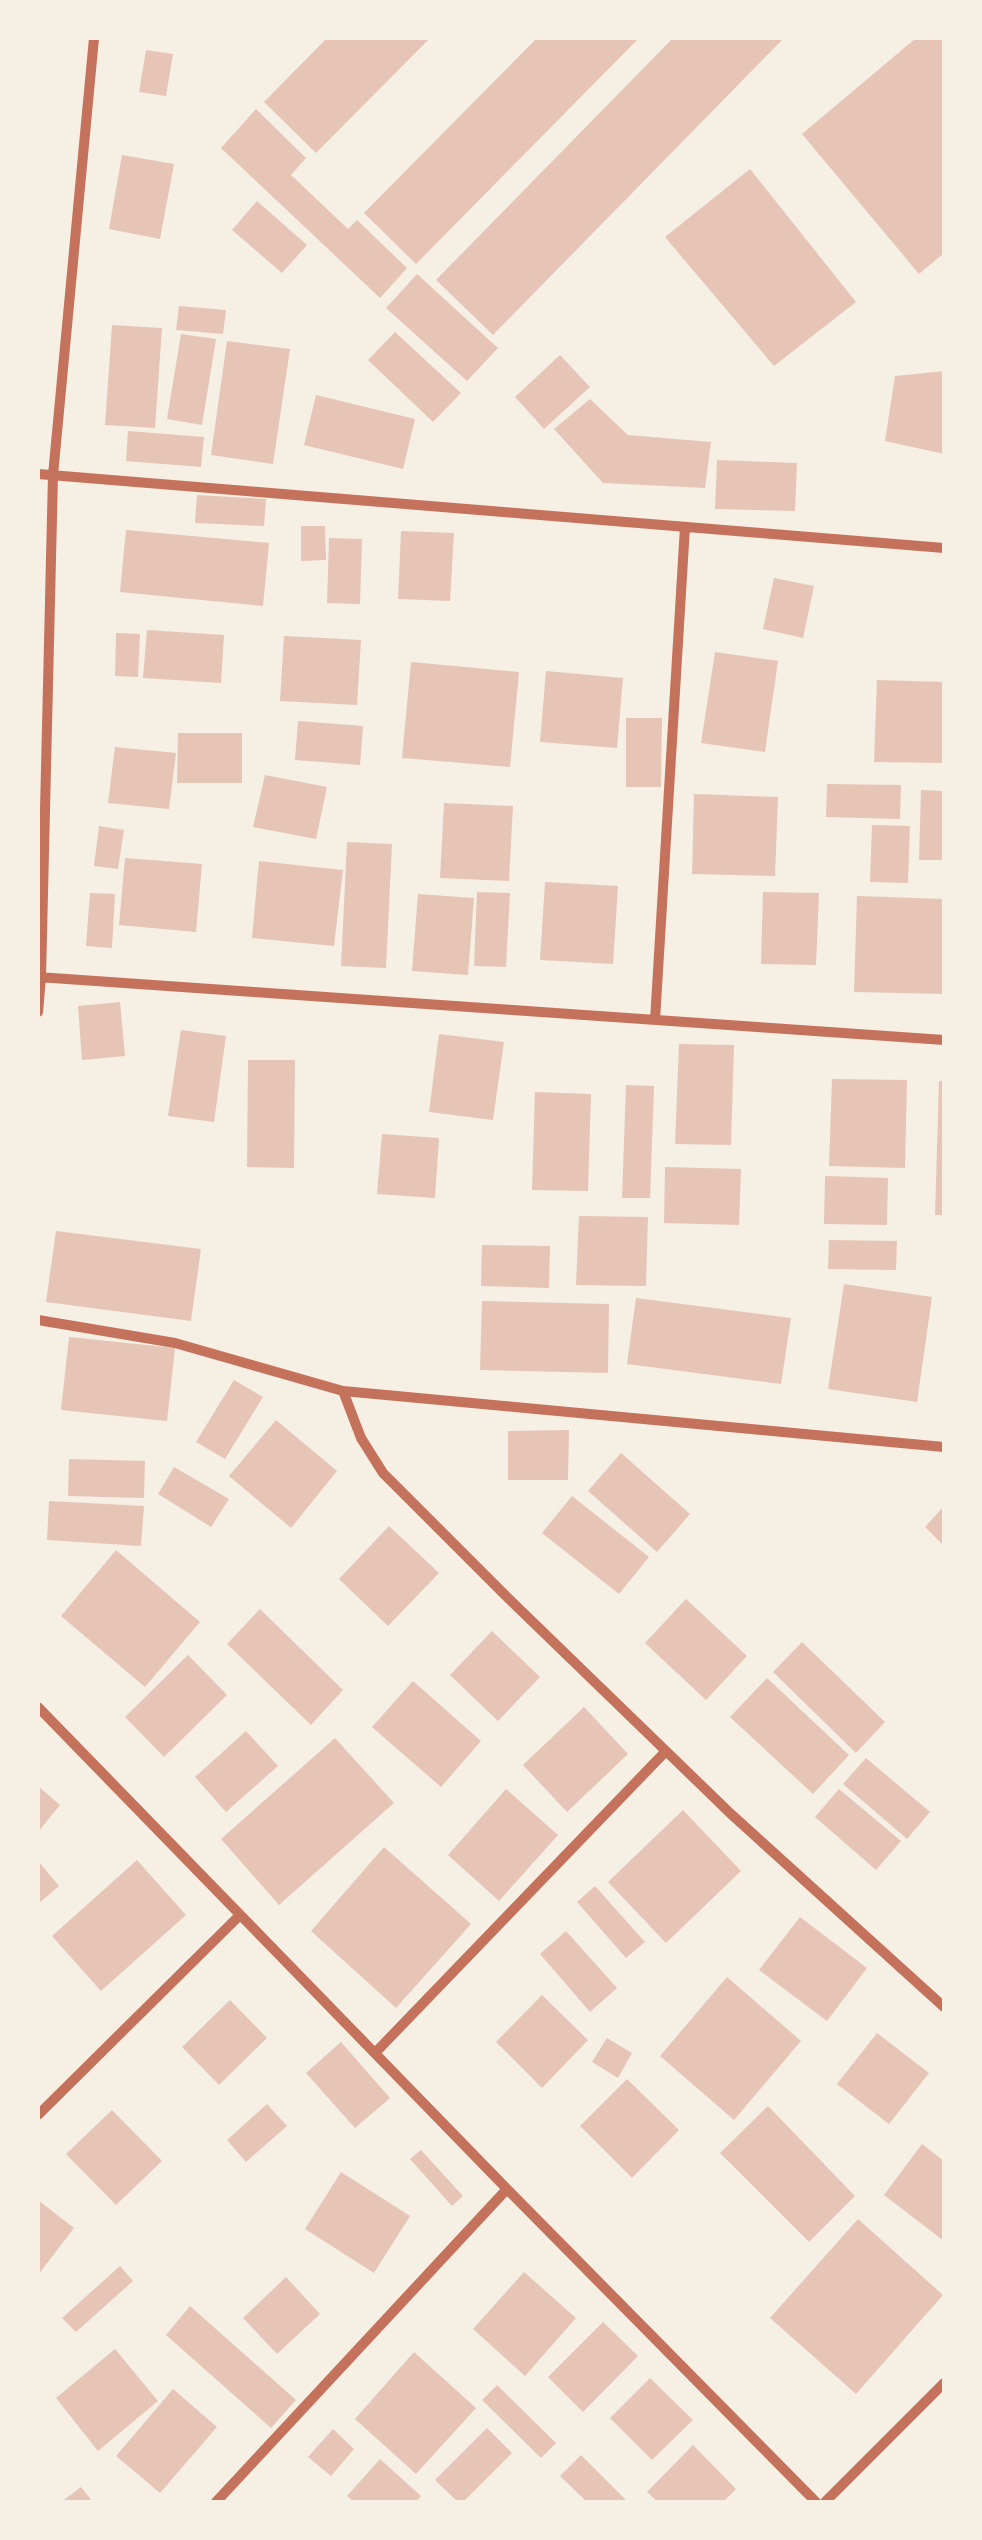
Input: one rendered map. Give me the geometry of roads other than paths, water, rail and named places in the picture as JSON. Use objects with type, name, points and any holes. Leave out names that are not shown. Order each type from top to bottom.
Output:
[{"type":"street","points":[[38,1012],[53,475],[94,38]]},
{"type":"street","points":[[38,474],[944,548]]},
{"type":"street","points":[[655,1020],[685,526]]},
{"type":"street","points":[[40,977],[944,1040]]},
{"type":"street","points":[[38,1320],[176,1343],[343,1390],[944,1447]]},
{"type":"street","points":[[343,1390],[361,1438],[383,1474],[731,1814],[944,2007]]},
{"type":"street","points":[[38,1707],[816,2502]]},
{"type":"street","points":[[375,2054],[666,1751]]},
{"type":"street","points":[[38,2114],[240,1916]]},
{"type":"street","points":[[216,2502],[507,2189]]},
{"type":"street","points":[[824,2502],[944,2382]]}]
